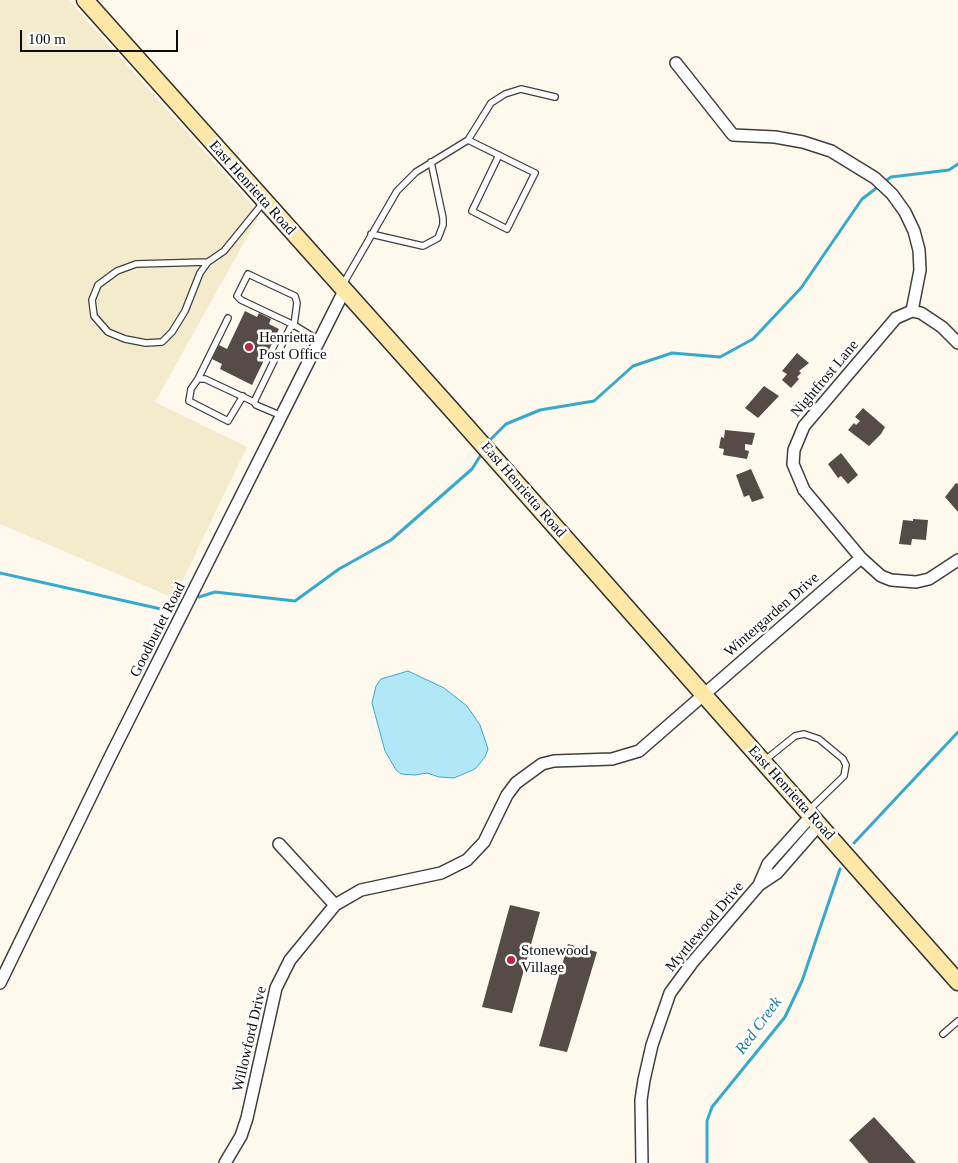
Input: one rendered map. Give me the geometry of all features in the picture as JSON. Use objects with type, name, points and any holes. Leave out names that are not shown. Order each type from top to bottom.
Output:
[{"type":"main road","name":"East Henrietta Road","points":[[85,0],[480,441],[958,982]]},
{"type":"street","points":[[676,63],[733,135],[775,137],[803,142],[830,151],[854,163],[880,183],[906,212],[919,250],[920,270],[912,311],[931,319],[958,343]]},
{"type":"street","name":"Goodburlet Road","points":[[0,984],[110,759],[320,341],[342,289]]},
{"type":"street","name":"Nightfrost Lane","points":[[912,311],[896,318],[814,412],[804,426],[794,450],[793,464],[804,490],[860,558],[881,576],[904,583],[929,579],[958,560]]},
{"type":"street","name":"Wintergarden Drive","points":[[704,695],[860,558]]},
{"type":"street","name":"Willowford Drive","points":[[225,1163],[241,1136],[247,1118],[276,988],[290,960],[335,905],[361,890],[455,868],[467,860],[484,842],[507,795],[529,771],[554,761],[612,759],[639,751],[704,695]]},
{"type":"street","name":"Myrtlewood Drive","points":[[642,1163],[640,1139],[642,1093],[652,1044],[670,992],[692,963],[759,885],[777,873],[813,818]]},
{"type":"street","points":[[279,844],[335,905]]},
{"type":"lane","points":[[342,289],[371,234],[397,191],[416,172],[468,140],[491,103],[505,94],[521,89],[555,97]]},
{"type":"lane","points":[[468,140],[499,155],[535,173],[508,229],[472,211],[499,155]]},
{"type":"lane","points":[[371,234],[423,246],[438,238],[443,225],[443,218],[431,162]]},
{"type":"lane","points":[[208,262],[136,264],[117,271],[98,286],[92,300],[94,316],[108,332],[125,339],[146,343],[162,342],[172,332],[184,312],[200,273],[208,262],[224,251],[264,201]]},
{"type":"lane","points":[[254,402],[290,328],[294,325],[297,303],[294,296],[252,274],[248,274],[237,296],[294,325],[320,341]]},
{"type":"lane","points":[[228,318],[198,379],[191,389],[189,401],[228,421],[243,396]]},
{"type":"lane","points":[[198,379],[205,379],[282,416]]},
{"type":"lane","points":[[763,762],[795,736],[804,734],[819,739],[843,759],[846,765],[844,776],[813,818]]},
{"type":"lane","points":[[943,1034],[958,1020]]},
{"type":"shaded area","points":[[0,0],[69,0],[260,214],[155,402],[247,447],[174,598],[0,524]]},
{"type":"water","points":[[408,671],[444,688],[467,706],[480,725],[488,749],[485,757],[475,769],[454,778],[439,777],[427,773],[415,775],[401,774],[396,770],[385,751],[372,703],[376,686],[381,679]]},
{"type":"building","name":"Henrietta Post Office","points":[[245,311],[257,317],[259,313],[271,319],[269,324],[279,329],[252,385],[220,369],[222,364],[212,359],[219,345],[227,349]]},
{"type":"building","points":[[797,353],[809,363],[799,371],[801,373],[797,377],[799,379],[791,388],[782,380],[787,374],[782,371]]},
{"type":"building","points":[[764,386],[779,396],[758,418],[745,408]]},
{"type":"building","points":[[863,408],[885,427],[869,446],[848,430],[854,423],[856,425],[860,421],[855,417]]},
{"type":"building","points":[[725,430],[755,433],[752,445],[745,444],[745,450],[749,451],[747,459],[723,455],[724,449],[719,448],[721,437],[724,438]]},
{"type":"building","points":[[841,453],[858,475],[848,484],[841,476],[838,478],[828,464]]},
{"type":"building","points":[[751,469],[764,498],[752,502],[749,495],[744,497],[736,475]]},
{"type":"building","points":[[956,483],[958,484],[958,512],[945,497]]},
{"type":"building","points":[[913,519],[928,520],[926,540],[912,539],[911,545],[899,544],[903,520],[913,521]]},
{"type":"building","name":"Stonewood Village","points":[[510,905],[540,912],[512,1013],[482,1007]]},
{"type":"building","name":"Stonewood Village","points":[[568,944],[597,952],[567,1052],[539,1046]]},
{"type":"building","points":[[874,1117],[916,1163],[869,1163],[849,1140]]},
{"type":"waterway","points":[[487,443],[506,424],[540,410],[594,401],[633,366],[672,353],[720,357],[753,339],[801,288],[862,199],[891,177],[949,170],[958,164]]},
{"type":"waterway","points":[[199,597],[215,592],[295,601],[339,569],[391,540],[472,469],[482,453]]},
{"type":"waterway","points":[[0,573],[161,609],[179,604]]},
{"type":"waterway","name":"Red Creek","points":[[854,843],[958,732]]},
{"type":"waterway","name":"Red Creek","points":[[707,1163],[707,1121],[712,1107],[785,1017],[802,981],[840,869]]},
{"type":"place","name":"Henrietta Post Office","points":[[249,347]]},
{"type":"place","name":"Stonewood Village","points":[[511,960]]}]
